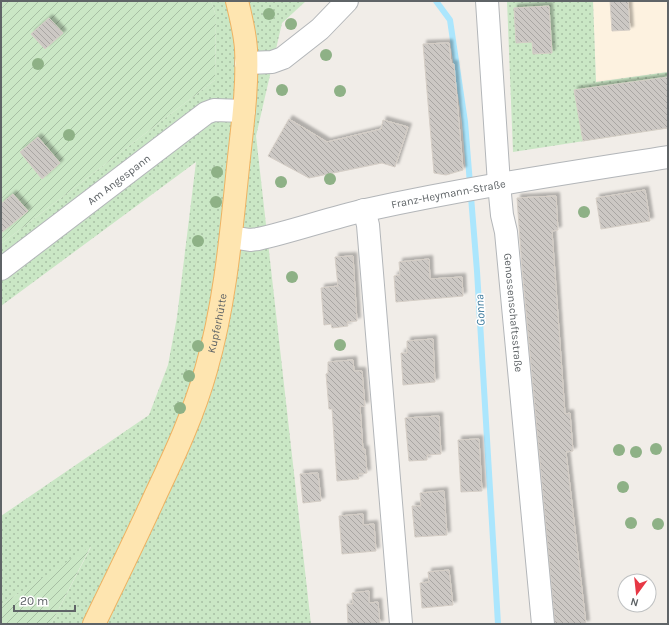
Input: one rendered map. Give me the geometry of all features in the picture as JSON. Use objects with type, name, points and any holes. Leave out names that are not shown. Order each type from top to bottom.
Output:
[{"type":"main road","name":"Kupferhütte","points":[[94,624],[171,463],[194,407],[206,371],[222,298],[231,237],[244,111],[246,63],[245,41],[237,1]]},
{"type":"street","points":[[246,63],[272,62],[283,58],[320,29],[346,1]]},
{"type":"street","name":"Genossenschaftsstraße","points":[[487,1],[482,187],[502,215],[506,232],[543,624]]},
{"type":"street","name":"Am Angespann","points":[[1,269],[206,113],[214,110],[244,111]]},
{"type":"street","name":"Franz-Heymann-Straße","points":[[231,237],[250,240],[258,239],[364,210],[482,187],[668,157]]},
{"type":"street","points":[[364,210],[368,225],[401,624]]},
{"type":"shaded area","points":[[593,1],[668,1],[668,72],[596,82]]},
{"type":"green space","points":[[1,1],[211,1],[216,16],[215,80],[1,244]]},
{"type":"green space","points":[[211,1],[306,1],[282,23],[256,136],[311,624],[51,624],[91,547],[1,605],[1,516],[149,415],[168,365],[177,317],[196,162],[1,306],[1,244],[215,80],[216,16]]},
{"type":"green space","points":[[507,1],[593,1],[596,82],[668,72],[668,128],[513,152]]},
{"type":"green space","points":[[91,546],[51,624],[1,624],[1,605]]},
{"type":"building","points":[[610,1],[628,1],[630,30],[612,31]]},
{"type":"building","points":[[549,6],[552,53],[533,54],[532,42],[516,43],[514,8]]},
{"type":"building","points":[[49,18],[63,33],[45,49],[31,34]]},
{"type":"building","points":[[449,43],[451,64],[454,64],[463,170],[446,175],[434,173],[423,44]]},
{"type":"building","points":[[668,77],[668,128],[583,141],[574,90]]},
{"type":"building","points":[[289,119],[327,142],[381,129],[383,120],[408,127],[395,167],[382,163],[309,178],[268,156]]},
{"type":"building","points":[[38,137],[60,163],[42,179],[20,152]]},
{"type":"building","points":[[645,190],[650,221],[601,229],[596,198]]},
{"type":"building","points":[[13,194],[28,211],[1,233],[1,204]]},
{"type":"building","points":[[556,196],[558,230],[552,231],[565,414],[570,413],[573,451],[566,452],[586,624],[555,624],[522,268],[517,198]]},
{"type":"building","points":[[353,256],[357,321],[347,322],[348,326],[332,328],[331,324],[324,325],[321,288],[338,286],[335,257]]},
{"type":"building","points":[[429,259],[430,279],[462,277],[463,296],[396,302],[394,276],[400,275],[399,262]]},
{"type":"building","points":[[433,339],[435,382],[403,385],[401,353],[407,353],[407,341]]},
{"type":"building","points":[[353,360],[354,371],[362,371],[365,406],[360,406],[363,450],[365,449],[367,473],[358,474],[359,479],[337,481],[332,409],[329,409],[326,374],[328,373],[328,362]]},
{"type":"building","points":[[439,416],[441,454],[427,455],[427,460],[409,461],[405,418]]},
{"type":"building","points":[[479,439],[482,491],[461,492],[458,440]]},
{"type":"building","points":[[318,473],[321,501],[303,503],[300,474]]},
{"type":"building","points":[[444,491],[447,535],[415,537],[412,506],[421,506],[420,493]]},
{"type":"building","points":[[363,514],[363,525],[374,524],[376,551],[342,554],[339,516]]},
{"type":"building","points":[[449,570],[453,605],[422,608],[420,583],[429,582],[428,572]]},
{"type":"building","points":[[369,591],[369,603],[378,602],[380,624],[348,624],[347,604],[353,604],[352,593]]},
{"type":"waterway","name":"Gonna","points":[[436,1],[450,20],[465,122],[477,271],[498,624]]}]
